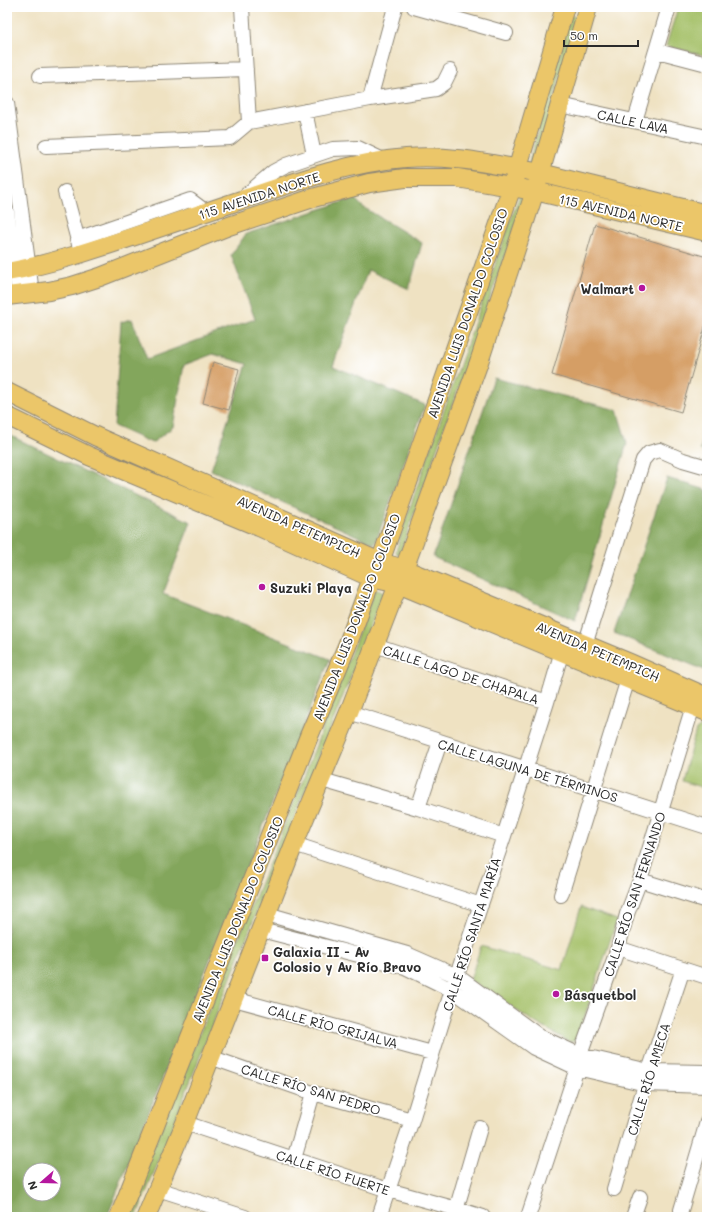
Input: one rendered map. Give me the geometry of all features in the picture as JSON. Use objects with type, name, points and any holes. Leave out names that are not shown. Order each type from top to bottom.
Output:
[{"type":"main road","name":"AVENIDA LUIS DONALDO COLOSIO","points":[[119,1217],[376,570],[512,187],[565,7]]},
{"type":"main road","name":"AVENIDA LUIS DONALDO COLOSIO","points":[[146,1217],[185,1123],[294,844],[322,780],[401,576],[479,362],[541,173],[588,7]]},
{"type":"main road","name":"115 AVENIDA NORTE","points":[[17,270],[80,246],[137,235],[279,187],[344,168],[382,160],[407,158],[464,159],[541,173],[707,214]]},
{"type":"main road","name":"115 AVENIDA NORTE","points":[[19,295],[54,291],[100,277],[257,217],[313,198],[369,183],[406,178],[457,178],[535,191],[707,232]]},
{"type":"main road","points":[[137,235],[144,259]]},
{"type":"main road","name":"AVENIDA PETEMPICH","points":[[7,392],[95,436],[376,570]]},
{"type":"main road","name":"AVENIDA PETEMPICH","points":[[7,416],[90,456],[260,527],[376,570],[401,576],[585,645],[702,705]]},
{"type":"main road","name":"AVENIDA PETEMPICH","points":[[401,576],[562,651],[628,679],[702,705]]},
{"type":"street","points":[[242,7],[249,122]]},
{"type":"street","points":[[370,99],[395,7]]},
{"type":"street","points":[[414,7],[506,33]]},
{"type":"street","points":[[635,121],[669,7]]},
{"type":"street","points":[[657,50],[707,64]]},
{"type":"street","points":[[40,76],[246,69]]},
{"type":"street","points":[[46,146],[230,138],[249,122],[370,99],[436,89],[444,82],[450,71]]},
{"type":"street","points":[[7,103],[19,295]]},
{"type":"street","name":"CALLE LAVA","points":[[560,105],[707,137]]},
{"type":"street","points":[[305,111],[314,155]]},
{"type":"street","points":[[240,200],[274,172],[286,165],[333,149],[358,148],[382,160]]},
{"type":"street","points":[[65,192],[80,246],[190,200],[206,212]]},
{"type":"street","points":[[7,212],[17,270]]},
{"type":"street","points":[[585,645],[643,460],[649,453],[660,450],[683,460],[707,466]]},
{"type":"street","name":"CALLE LAGO DE CHAPALA","points":[[375,645],[547,702]]},
{"type":"street","name":"CALLE RÍO SANTA MARÍA","points":[[379,1217],[412,1120],[452,990],[504,836],[562,651]]},
{"type":"street","points":[[561,894],[628,679]]},
{"type":"street","name":"CALLE RÍO SAN FERNANDO","points":[[528,1217],[578,1062],[618,948],[660,812],[702,705]]},
{"type":"street","name":"CALLE LAGUNA DE TÉRMINOS","points":[[349,712],[707,827]]},
{"type":"street","points":[[418,808],[440,742]]},
{"type":"street","points":[[322,780],[418,808],[504,836]]},
{"type":"street","points":[[294,844],[481,905]]},
{"type":"street","points":[[640,880],[707,902]]},
{"type":"street","points":[[264,922],[407,954],[457,976],[539,1036],[578,1062]]},
{"type":"street","points":[[264,922],[405,967],[452,990],[534,1048],[578,1062],[648,1078],[707,1086]]},
{"type":"street","points":[[618,948],[707,977]]},
{"type":"street","name":"CALLE RÍO AMECA","points":[[614,1189],[683,969]]},
{"type":"street","name":"CALLE RÍO GRIJALVA","points":[[234,999],[432,1053]]},
{"type":"street","name":"CALLE RÍO SAN PEDRO","points":[[210,1057],[313,1093],[412,1120]]},
{"type":"street","points":[[648,1078],[707,1072]]},
{"type":"street","points":[[294,1159],[313,1093]]},
{"type":"street","points":[[681,1210],[707,1122]]},
{"type":"street","name":"CALLE RÍO FUERTE","points":[[185,1123],[456,1213],[483,1217]]},
{"type":"street","points":[[456,1213],[480,1128]]},
{"type":"street","points":[[158,1189],[244,1217]]},
{"type":"street","points":[[633,1217],[640,1197]]},
{"type":"green space","points":[[678,7],[707,7],[707,56],[666,46]]},
{"type":"green space","points":[[571,15],[576,18],[535,167],[529,162]]},
{"type":"green space","points":[[520,194],[526,195],[400,553],[397,554],[396,551],[408,513]]},
{"type":"green space","points":[[354,198],[363,207],[422,243],[409,289],[368,270],[333,366],[425,405],[375,544],[211,470],[247,364],[213,354],[184,365],[173,427],[152,443],[114,426],[121,322],[132,319],[147,359],[255,319],[231,255],[246,234]]},
{"type":"green space","points":[[494,378],[617,410],[627,443],[575,621],[433,557]]},
{"type":"green space","points":[[707,425],[707,452],[700,450]]},
{"type":"green space","points":[[7,434],[191,522],[163,594],[330,659],[107,1217],[7,1217]]},
{"type":"green space","points":[[667,478],[707,490],[707,671],[614,633]]},
{"type":"green space","points":[[375,589],[383,593],[356,664],[136,1217],[130,1217],[141,1189],[139,1182],[301,785]]},
{"type":"green space","points":[[703,725],[707,726],[707,789],[682,781],[696,730]]},
{"type":"green space","points":[[581,907],[617,920],[577,1039],[570,1042],[536,1023],[470,980],[481,946],[562,970]]},
{"type":"building","name":"Walmart","points":[[595,224],[707,257],[707,320],[681,412],[552,375]]},
{"type":"building","points":[[213,362],[239,369],[229,410],[203,403]]},
{"type":"place","name":"Walmart","points":[[642,288]]},
{"type":"place","name":"Suzuki Playa","points":[[262,587]]},
{"type":"place","name":"Galaxia II - Av Colosio y Av Río Bravo","points":[[265,958]]},
{"type":"place","name":"Básquetbol","points":[[556,994]]}]
